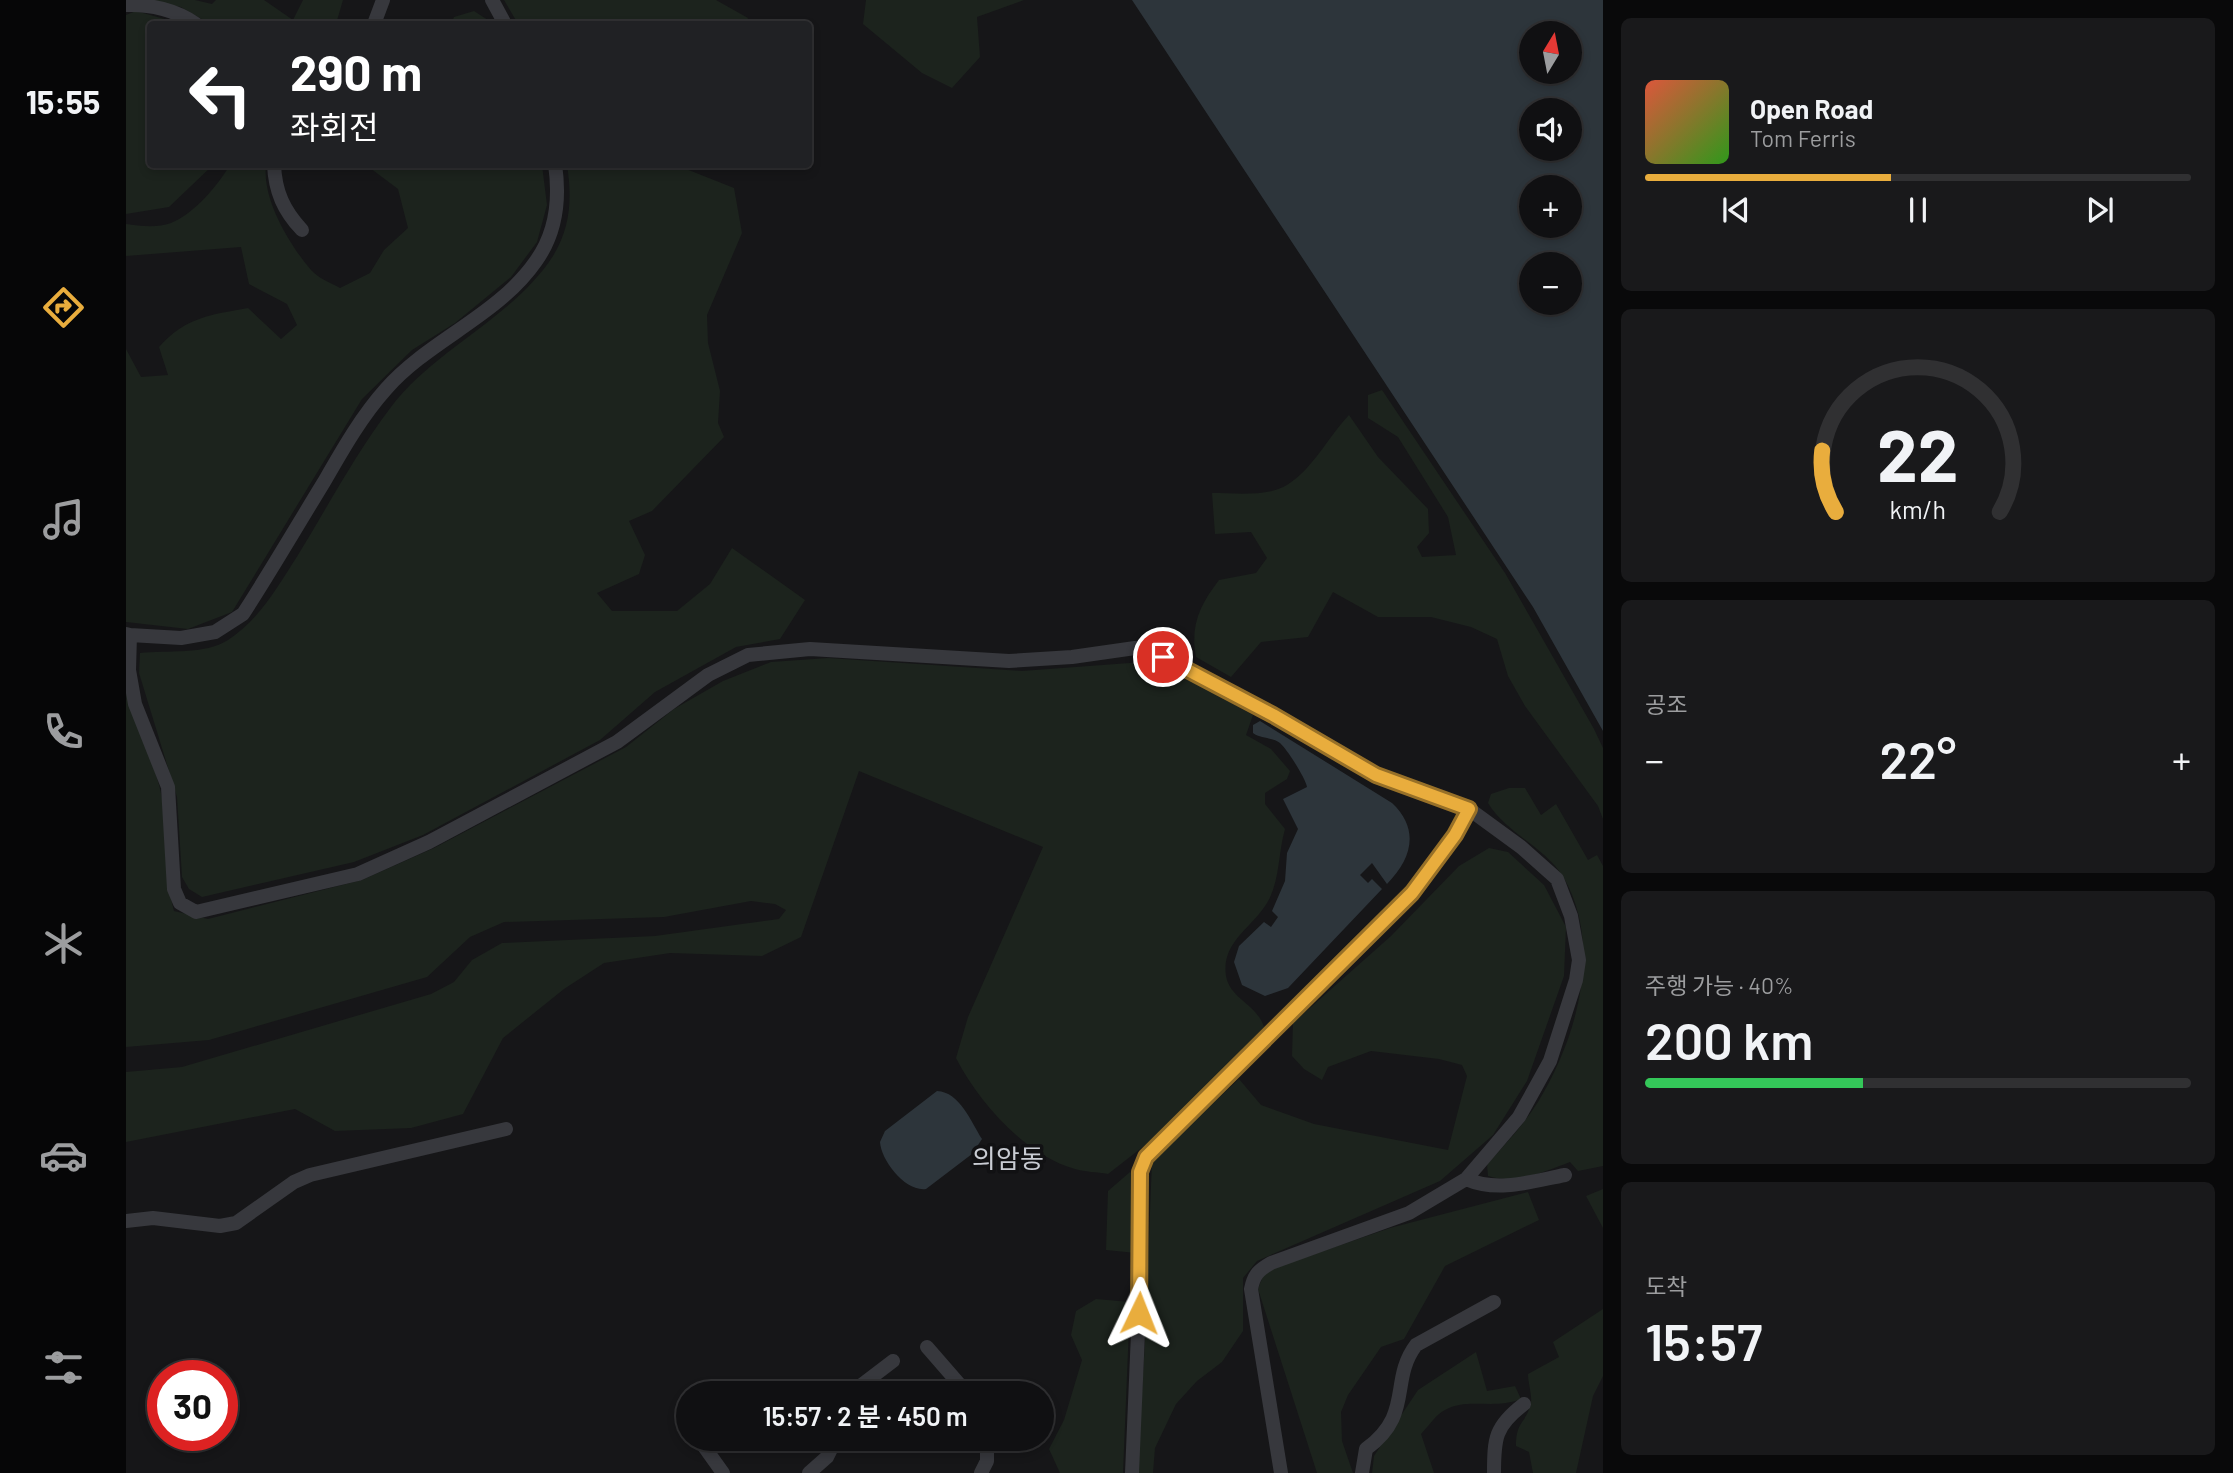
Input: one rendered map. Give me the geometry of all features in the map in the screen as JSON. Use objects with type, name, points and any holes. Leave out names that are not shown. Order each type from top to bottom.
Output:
[{"type":"street","points":[[375,21],[383,0]]},
{"type":"street","points":[[492,0],[503,21]]},
{"type":"street","points":[[126,5],[142,4],[169,10],[190,21]]},
{"type":"street","points":[[274,168],[275,180],[285,212],[302,230]]},
{"type":"street","points":[[555,168],[557,211],[536,262],[507,293],[414,362],[387,388],[360,421],[243,614],[215,632],[181,638],[128,635],[129,670],[135,704],[168,788],[174,888],[180,903],[196,912],[358,874],[429,842],[617,742],[708,674],[747,655],[810,649],[1010,661],[1072,657],[1135,648],[1163,657],[1199,675],[1376,775],[1469,809],[1521,847],[1557,879],[1571,916],[1579,960],[1569,1008],[1540,1084],[1519,1117],[1466,1179],[1409,1213],[1271,1263],[1258,1270],[1253,1278],[1251,1289],[1280,1473]]},
{"type":"street","points":[[1132,1473],[1140,1286],[1140,1172],[1146,1157],[1412,893],[1455,835],[1469,809]]},
{"type":"street","points":[[126,1221],[153,1218],[220,1226],[236,1223],[294,1182],[310,1175],[506,1129]]},
{"type":"street","points":[[1466,1179],[1489,1186],[1503,1186],[1565,1175]]},
{"type":"street","points":[[1362,1473],[1366,1449],[1381,1438],[1393,1422],[1410,1356],[1416,1346],[1494,1302]]},
{"type":"street","points":[[927,1347],[957,1381]]},
{"type":"street","points":[[867,1381],[893,1361]]},
{"type":"street","points":[[1494,1473],[1494,1443],[1501,1424],[1524,1404]]},
{"type":"street","points":[[707,1451],[723,1473]]},
{"type":"street","points":[[808,1473],[827,1458],[830,1451]]},
{"type":"street","points":[[981,1473],[987,1461],[987,1451]]},
{"type":"shaded area","points":[[145,0],[195,0],[212,4],[216,0],[264,0],[293,20],[303,0],[343,0],[337,21],[205,21],[181,7]]},
{"type":"shaded area","points":[[504,0],[716,0],[748,18],[746,21],[516,21]]},
{"type":"shaded area","points":[[866,0],[1024,0],[977,17],[980,57],[952,88],[922,73],[863,24]]},
{"type":"shaded area","points":[[1132,0],[1603,0],[1603,731],[1533,607]]},
{"type":"shaded area","points":[[136,11],[171,21],[147,21],[147,168],[210,168],[169,207],[126,214],[126,15]]},
{"type":"shaded area","points":[[474,11],[489,21],[452,21],[454,17]]},
{"type":"shaded area","points":[[228,168],[266,168],[268,192],[294,247],[311,270],[340,288],[370,273],[384,250],[408,228],[398,189],[370,168],[542,168],[547,205],[537,242],[511,277],[455,323],[412,350],[362,399],[232,612],[188,629],[126,622],[126,349],[141,377],[168,375],[159,347],[179,329],[199,319],[248,308],[281,339],[297,325],[287,304],[249,284],[241,247],[126,256],[126,224],[160,226],[180,219],[205,198]]},
{"type":"shaded area","points":[[567,168],[684,168],[734,188],[742,233],[707,315],[708,343],[720,391],[718,423],[724,437],[652,511],[629,521],[645,555],[639,574],[597,593],[612,611],[677,611],[710,584],[732,548],[805,600],[780,639],[736,647],[655,692],[600,740],[423,835],[354,862],[202,897],[189,889],[182,877],[177,797],[139,673],[140,653],[197,650],[219,645],[250,622],[268,601],[354,461],[391,407],[430,367],[517,297],[553,256],[567,223]]},
{"type":"shaded area","points":[[1382,390],[1505,573],[1594,729],[1603,748],[1603,819],[1598,806],[1525,706],[1508,676],[1497,639],[1471,627],[1431,617],[1378,617],[1333,592],[1308,637],[1261,642],[1231,677],[1196,657],[1194,635],[1198,616],[1212,589],[1219,580],[1256,573],[1267,558],[1251,532],[1215,534],[1212,493],[1261,493],[1287,485],[1313,462],[1349,415],[1378,457],[1428,509],[1429,533],[1417,547],[1422,557],[1456,555],[1448,517],[1398,437],[1368,418],[1368,395]]},
{"type":"shaded area","points":[[828,658],[1022,671],[1143,662],[1199,685],[1253,715],[1246,735],[1271,749],[1290,771],[1287,779],[1265,793],[1265,804],[1285,829],[1274,886],[1261,912],[1233,945],[1226,964],[1228,984],[1256,1013],[1264,1027],[1162,1132],[1108,1174],[1079,1170],[1056,1162],[1021,1140],[977,1092],[956,1058],[968,1017],[1043,847],[859,771],[801,937],[762,956],[670,953],[604,963],[564,989],[503,1038],[463,1114],[411,1128],[335,1131],[295,1109],[126,1142],[126,1072],[182,1067],[431,994],[454,982],[472,960],[502,943],[655,936],[779,919],[786,910],[775,904],[751,901],[664,917],[504,922],[470,937],[427,977],[209,1040],[126,1047],[126,685],[132,713],[161,793],[174,911],[208,919],[362,880],[434,848],[626,747],[674,709],[723,681],[771,662]]},
{"type":"shaded area","points":[[1260,721],[1392,803],[1407,823],[1409,833],[1407,854],[1396,874],[1387,884],[1372,863],[1360,875],[1368,883],[1372,879],[1382,889],[1288,988],[1265,996],[1242,985],[1234,962],[1239,946],[1264,922],[1271,927],[1278,917],[1272,911],[1285,881],[1287,853],[1298,829],[1283,799],[1307,787],[1296,764],[1280,743],[1253,733],[1253,725]]},
{"type":"shaded area","points":[[1509,788],[1525,788],[1541,815],[1556,804],[1588,860],[1597,855],[1603,866],[1603,1166],[1578,1171],[1570,1162],[1529,1176],[1509,1179],[1488,1176],[1487,1164],[1527,1118],[1552,1077],[1574,1021],[1583,962],[1582,933],[1576,905],[1564,878],[1546,857],[1505,823],[1488,803],[1491,794]]},
{"type":"shaded area","points":[[1489,848],[1508,852],[1544,885],[1566,927],[1564,976],[1527,1081],[1493,1135],[1440,1181],[1257,1261],[1243,1278],[1243,1331],[1222,1362],[1197,1381],[1176,1404],[1155,1448],[1153,1473],[1137,1473],[1152,1160],[1239,1079],[1261,1105],[1314,1124],[1448,1150],[1467,1076],[1462,1065],[1439,1059],[1371,1051],[1328,1067],[1322,1080],[1304,1069],[1292,1056],[1293,1023],[1391,936],[1459,866]]},
{"type":"shaded area","points":[[937,1091],[958,1102],[982,1139],[972,1154],[926,1189],[918,1189],[902,1180],[889,1166],[880,1142],[885,1131]]},
{"type":"shaded area","points":[[1130,1172],[1134,1176],[1136,1253],[1106,1250],[1108,1191]]},
{"type":"shaded area","points":[[1603,1189],[1603,1228],[1586,1196]]},
{"type":"shaded area","points":[[1528,1192],[1539,1220],[1445,1266],[1404,1339],[1381,1347],[1348,1395],[1341,1412],[1342,1441],[1353,1473],[1317,1473],[1258,1289],[1263,1276],[1274,1268],[1390,1228]]},
{"type":"shaded area","points":[[1096,1299],[1130,1302],[1123,1473],[1060,1473],[1050,1451],[1054,1451],[1054,1439],[1064,1420],[1082,1360],[1071,1335],[1076,1311]]},
{"type":"shaded area","points":[[1603,1309],[1603,1376],[1593,1396],[1576,1473],[1533,1473],[1529,1452],[1516,1446],[1519,1427],[1531,1403],[1528,1374],[1559,1357],[1553,1342]]},
{"type":"shaded area","points":[[1476,1352],[1487,1391],[1515,1386],[1521,1399],[1501,1404],[1462,1404],[1438,1414],[1421,1434],[1434,1473],[1372,1473],[1374,1456],[1418,1390]]},
{"type":"district","name":"의암동","points":[[1008,1159]]},
{"type":"route","points":[[1139,1313],[1140,1172],[1146,1157],[1412,893],[1455,835],[1469,809],[1376,775],[1273,715],[1163,657]]}]
